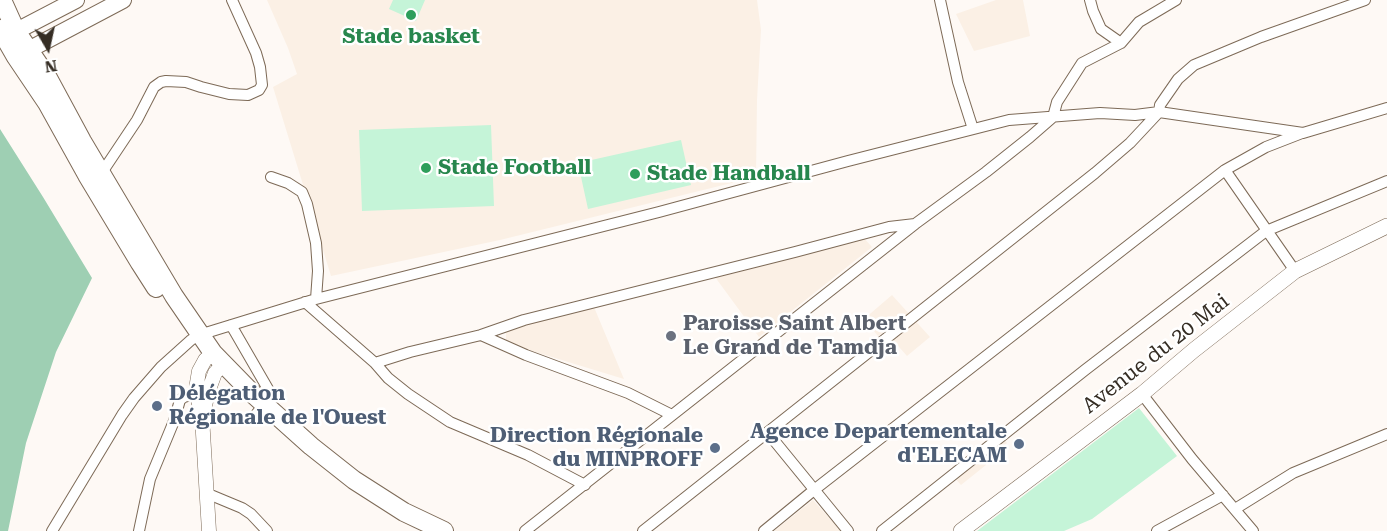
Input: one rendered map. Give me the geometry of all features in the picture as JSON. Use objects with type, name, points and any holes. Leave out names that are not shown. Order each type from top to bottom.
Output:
[{"type":"highway","points":[[2,0],[7,33],[22,54],[47,103],[98,179],[140,262],[214,362],[312,460],[375,508],[414,531]]},
{"type":"highway","points":[[261,409],[354,480],[404,512],[444,531]]},
{"type":"main road","points":[[7,33],[76,0]]},
{"type":"main road","points":[[22,54],[123,0]]},
{"type":"main road","name":"Avenue du 20 Mai","points":[[961,531],[1142,394],[1295,271],[1387,226]]},
{"type":"street","points":[[98,179],[137,120],[154,87],[161,82],[186,82],[210,90],[237,95],[248,95],[259,90],[262,85],[256,53],[232,0]]},
{"type":"street","points":[[940,0],[958,82],[973,129]]},
{"type":"street","points":[[1090,0],[1101,29],[1121,43]]},
{"type":"street","points":[[525,531],[1053,117],[1057,102],[1082,63],[1121,43],[1138,22],[1176,0]]},
{"type":"street","points":[[642,531],[1095,173],[1130,143],[1159,112],[1160,105],[1178,79],[1194,65],[1261,37],[1365,0]]},
{"type":"street","points":[[764,531],[814,489],[1225,170],[1266,147],[1303,133],[1387,108]]},
{"type":"street","points":[[52,531],[122,415],[161,367],[195,337],[231,325],[311,300],[1010,120],[1100,113],[1135,115],[1159,112],[1303,133]]},
{"type":"street","points":[[1225,170],[1295,271]]},
{"type":"street","points":[[272,177],[302,192],[308,204],[316,243],[318,271],[311,300]]},
{"type":"street","points":[[882,531],[1085,370],[1266,231],[1387,181]]},
{"type":"street","points":[[375,363],[481,335],[536,317],[889,227],[915,224]]},
{"type":"street","points":[[311,300],[394,384],[450,422],[528,455],[585,485]]},
{"type":"street","points":[[231,325],[268,389],[269,398],[261,409]]},
{"type":"street","points":[[481,335],[628,393],[672,415]]},
{"type":"street","points":[[209,531],[202,397],[197,383],[199,371],[214,362]]},
{"type":"street","points":[[1142,394],[1192,459],[1253,531]]},
{"type":"street","points":[[139,531],[150,479],[174,422],[180,400],[192,395],[202,397]]},
{"type":"street","points":[[768,433],[848,531]]},
{"type":"street","points":[[1234,509],[1293,473],[1387,434]]},
{"type":"street","points":[[206,493],[242,508],[267,531]]},
{"type":"street","points":[[1156,531],[1223,495]]},
{"type":"shaded area","points":[[267,0],[757,0],[761,30],[756,177],[500,240],[331,276],[273,87],[297,74]]},
{"type":"shaded area","points":[[996,0],[1023,0],[1030,36],[974,51],[956,14]]},
{"type":"shaded area","points":[[863,237],[872,247],[759,337],[715,277]]},
{"type":"shaded area","points":[[892,295],[930,337],[907,356],[885,331],[878,336],[864,319]]},
{"type":"shaded area","points":[[594,307],[624,379],[506,343],[506,328]]},
{"type":"shaded area","points":[[1001,435],[1007,443],[988,459],[986,465],[961,485],[952,475]]},
{"type":"shaded area","points":[[813,500],[841,531],[774,531]]},
{"type":"green space","name":"Stade basket","points":[[393,0],[425,0],[416,21],[389,9]]},
{"type":"green space","name":"Stade Football","points":[[491,125],[494,206],[362,211],[359,130]]},
{"type":"green space","points":[[0,129],[92,278],[56,352],[26,443],[8,531],[0,531]]},
{"type":"green space","name":"Stade Handball","points":[[681,140],[691,185],[588,209],[578,163]]},
{"type":"green space","points":[[1139,408],[1177,456],[1092,519],[1064,531],[977,531]]},
{"type":"place","name":"Stade basket","points":[[411,15]]},
{"type":"place","name":"Stade Football","points":[[426,168]]},
{"type":"place","name":"Stade Handball","points":[[635,174]]},
{"type":"place","name":"Paroisse Saint Albert Le Grand de Tamdja","points":[[671,336]]},
{"type":"place","name":"Délégation Régionale de l'Ouest","points":[[157,406]]},
{"type":"place","name":"Agence Departementale d'ELECAM","points":[[1019,444]]},
{"type":"place","name":"Direction Régionale du MINPROFF","points":[[715,448]]}]
